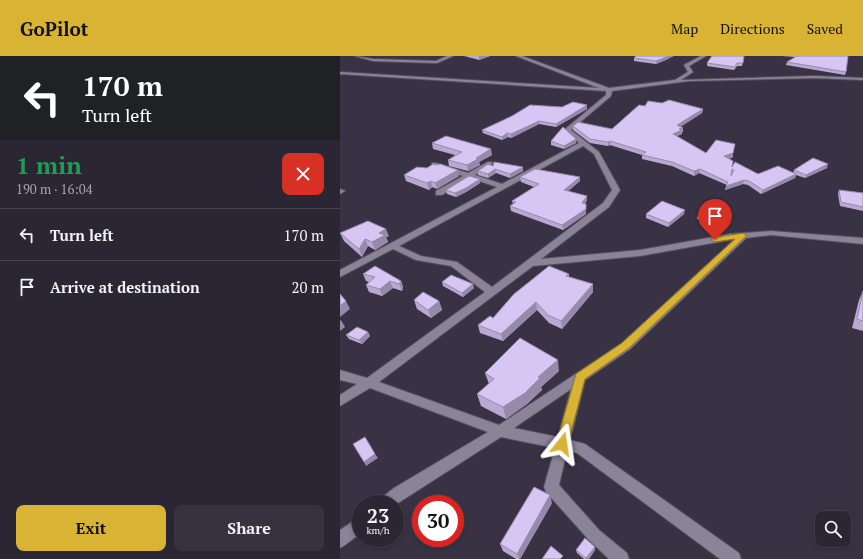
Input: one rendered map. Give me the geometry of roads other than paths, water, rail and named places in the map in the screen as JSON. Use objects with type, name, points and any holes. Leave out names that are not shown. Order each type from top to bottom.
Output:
[{"type":"street","points":[[356,56],[373,60],[437,62],[451,56]]},
{"type":"street","points":[[518,56],[609,93]]},
{"type":"street","points":[[674,81],[691,72],[686,66],[703,57],[710,57]]},
{"type":"street","points":[[340,73],[609,93],[674,81],[807,78],[863,79]]},
{"type":"street","points":[[340,401],[369,383],[532,263],[606,205],[616,190],[597,153],[567,130],[609,93]]},
{"type":"street","points":[[340,274],[582,143]]},
{"type":"street","points":[[439,192],[490,163]]},
{"type":"street","points":[[434,164],[502,186]]},
{"type":"street","points":[[532,263],[640,253],[743,236],[771,233],[863,241]]},
{"type":"street","points":[[396,495],[500,431],[626,346],[743,236]]},
{"type":"street","points":[[391,246],[419,258],[454,264],[492,292]]},
{"type":"street","points":[[340,375],[369,383],[480,422],[500,431],[580,448],[733,559]]},
{"type":"street","points":[[580,377],[551,487],[594,535],[621,559]]},
{"type":"street","points":[[340,540],[352,530]]}]
